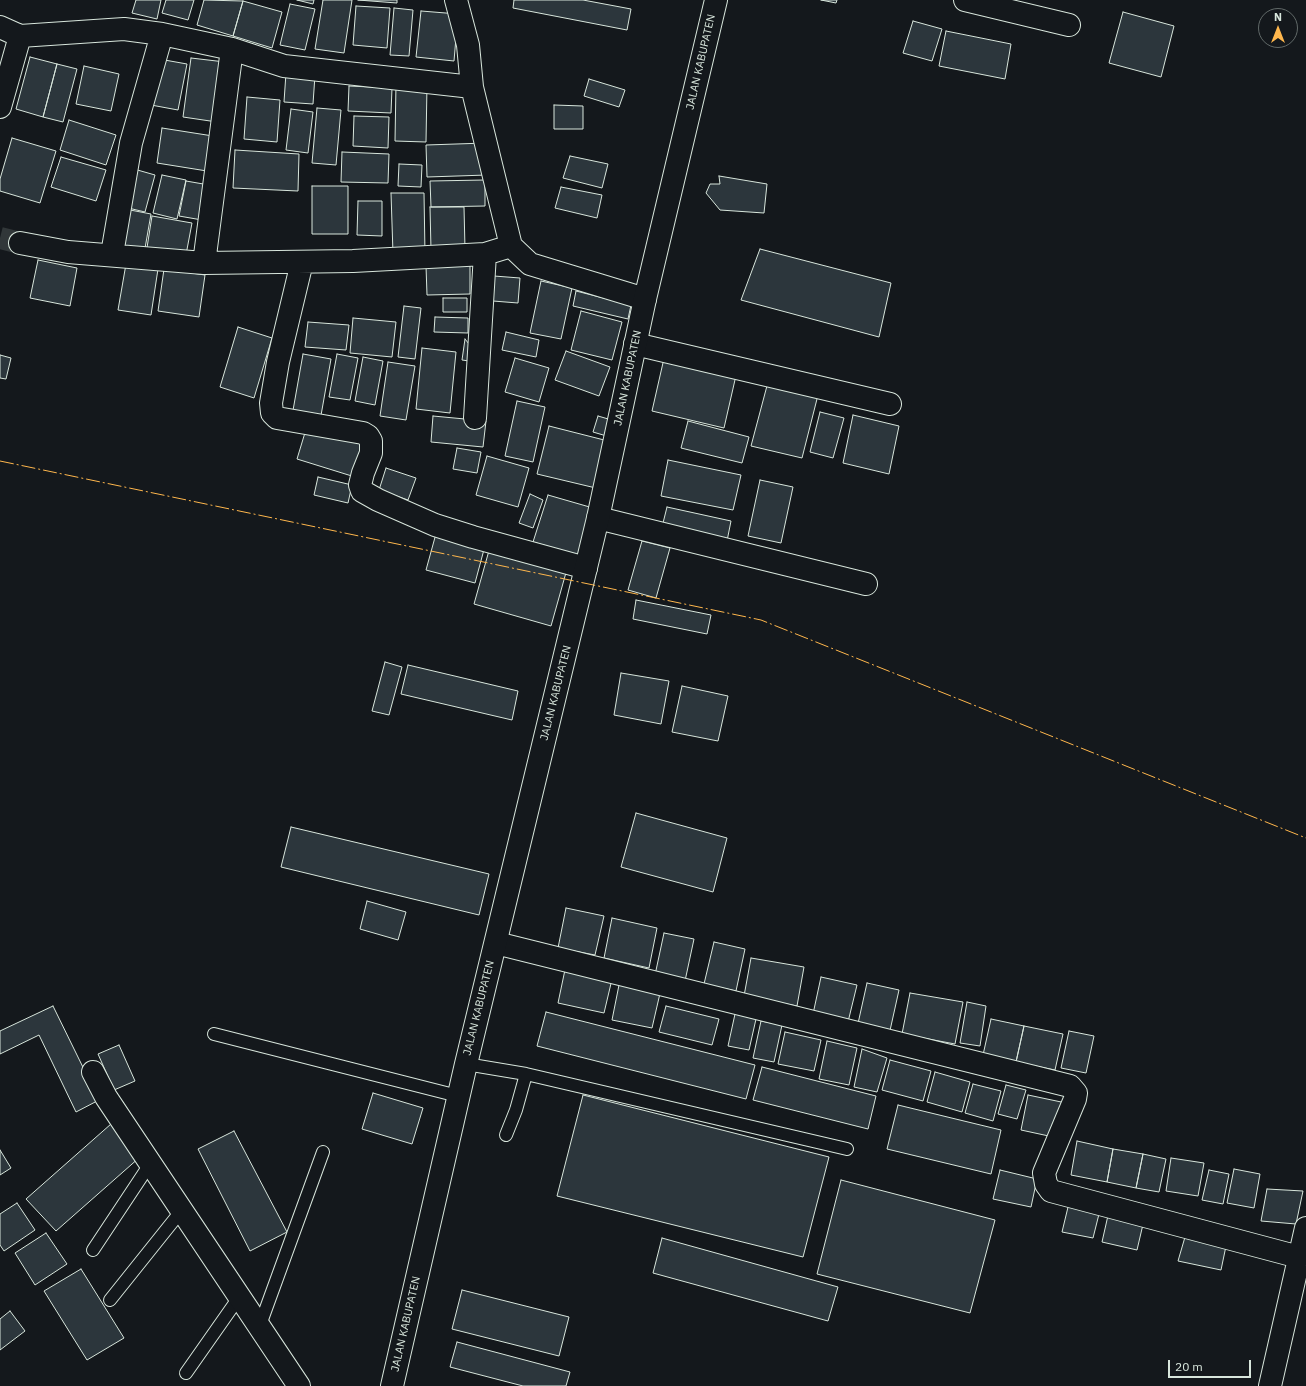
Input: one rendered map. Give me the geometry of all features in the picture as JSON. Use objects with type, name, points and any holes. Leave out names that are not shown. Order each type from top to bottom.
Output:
[{"type":"street","points":[[456,0],[468,44],[472,87],[511,246],[530,264],[646,299]]},
{"type":"street","name":"JALAN KABUPATEN","points":[[392,1386],[458,1096],[598,518],[635,344],[716,0]]},
{"type":"street","points":[[965,0],[1069,25]]},
{"type":"street","points":[[0,26],[20,36],[124,28],[162,34],[232,49],[284,66],[472,87]]},
{"type":"street","points":[[112,254],[131,143],[162,34]]},
{"type":"street","points":[[0,107],[20,36]]},
{"type":"street","points":[[204,263],[232,49]]},
{"type":"street","points":[[20,243],[68,252],[112,254],[204,263],[353,261],[485,254],[511,246]]},
{"type":"street","points":[[475,418],[485,254]]},
{"type":"street","points":[[302,262],[278,362],[271,403],[272,413],[277,418],[363,433],[368,436],[371,441],[370,452],[360,485],[362,491],[378,500],[435,525],[586,568]]},
{"type":"street","points":[[635,344],[890,404]]},
{"type":"street","points":[[598,518],[866,584]]},
{"type":"street","points":[[496,943],[1070,1086],[1076,1093],[1075,1099],[1044,1173],[1046,1184],[1052,1191],[1299,1257]]},
{"type":"street","points":[[93,1072],[106,1097],[260,1325],[299,1386]]},
{"type":"street","points":[[1270,1386],[1306,1228]]},
{"type":"lane","points":[[214,1034],[458,1096]]},
{"type":"lane","points":[[466,1064],[526,1074],[847,1148]]},
{"type":"lane","points":[[506,1135],[516,1110],[526,1074]]},
{"type":"lane","points":[[260,1325],[323,1152]]},
{"type":"lane","points":[[93,1250],[150,1164]]},
{"type":"lane","points":[[110,1300],[182,1210]]},
{"type":"lane","points":[[186,1373],[240,1296]]},
{"type":"building","points":[[136,0],[161,0],[157,19],[132,13]]},
{"type":"building","points":[[166,0],[194,0],[188,20],[162,13]]},
{"type":"building","points":[[204,0],[243,1],[233,36],[197,25]]},
{"type":"building","points":[[297,0],[314,0],[313,4]]},
{"type":"building","points":[[323,0],[352,0],[344,53],[315,49]]},
{"type":"building","points":[[358,0],[397,0],[397,3]]},
{"type":"building","points":[[514,0],[583,0],[631,9],[627,30],[513,8]]},
{"type":"building","points":[[821,0],[837,0],[836,3]]},
{"type":"building","points":[[243,1],[282,12],[272,48],[233,36]]},
{"type":"building","points":[[290,4],[315,9],[305,50],[280,45]]},
{"type":"building","points":[[356,6],[390,8],[387,48],[353,45]]},
{"type":"building","points":[[394,8],[413,10],[409,56],[390,55]]},
{"type":"building","points":[[421,11],[458,14],[454,61],[416,57]]},
{"type":"building","points":[[1123,12],[1174,26],[1161,77],[1109,63]]},
{"type":"building","points":[[913,21],[942,29],[932,61],[903,53]]},
{"type":"building","points":[[946,31],[1011,44],[1005,79],[939,66]]},
{"type":"building","points":[[30,57],[57,64],[43,117],[16,109]]},
{"type":"building","points":[[191,58],[225,62],[217,122],[183,117]]},
{"type":"building","points":[[159,59],[187,64],[178,110],[151,105]]},
{"type":"building","points":[[57,64],[77,69],[63,122],[43,117]]},
{"type":"building","points":[[84,66],[119,74],[111,111],[76,104]]},
{"type":"building","points":[[286,73],[315,75],[313,104],[284,102]]},
{"type":"building","points":[[589,79],[625,90],[619,107],[584,96]]},
{"type":"building","points":[[396,84],[427,85],[426,142],[395,141]]},
{"type":"building","points":[[349,86],[392,88],[391,113],[348,111]]},
{"type":"building","points":[[247,97],[280,100],[277,142],[244,139]]},
{"type":"building","points":[[554,105],[583,106],[583,129],[554,129]]},
{"type":"building","points":[[317,108],[341,110],[336,165],[312,163]]},
{"type":"building","points":[[291,109],[313,112],[308,153],[286,150]]},
{"type":"building","points":[[354,116],[389,117],[388,148],[353,146]]},
{"type":"building","points":[[69,120],[116,135],[106,165],[60,150]]},
{"type":"building","points":[[162,128],[213,136],[207,171],[157,163]]},
{"type":"building","points":[[12,138],[56,151],[40,203],[0,191],[0,179]]},
{"type":"building","points":[[486,143],[487,175],[427,177],[426,145]]},
{"type":"building","points":[[235,150],[299,154],[298,191],[233,188]]},
{"type":"building","points":[[342,152],[389,154],[388,183],[341,182]]},
{"type":"building","points":[[570,156],[608,164],[602,188],[563,178]]},
{"type":"building","points":[[61,157],[106,170],[96,201],[51,187]]},
{"type":"building","points":[[399,164],[422,165],[421,187],[398,186]]},
{"type":"building","points":[[134,169],[155,175],[145,212],[124,207]]},
{"type":"building","points":[[162,175],[186,180],[177,219],[153,213]]},
{"type":"building","points":[[719,176],[767,184],[764,213],[720,210],[706,193],[710,184],[720,184]]},
{"type":"building","points":[[485,180],[485,206],[431,207],[430,181]]},
{"type":"building","points":[[186,181],[209,185],[202,220],[179,216]]},
{"type":"building","points":[[312,186],[348,186],[348,234],[312,234]]},
{"type":"building","points":[[561,187],[602,195],[597,218],[555,208]]},
{"type":"building","points":[[391,193],[424,193],[425,254],[393,254]]},
{"type":"building","points":[[358,201],[382,201],[382,236],[357,235]]},
{"type":"building","points":[[430,207],[464,207],[465,249],[431,250]]},
{"type":"building","points":[[125,209],[151,214],[144,254],[117,249]]},
{"type":"building","points":[[152,216],[192,223],[185,260],[146,254]]},
{"type":"building","points":[[760,249],[891,283],[879,337],[741,300]]},
{"type":"building","points":[[38,260],[77,268],[70,306],[30,298]]},
{"type":"building","points":[[126,264],[158,269],[151,315],[118,310]]},
{"type":"building","points":[[470,265],[470,294],[427,295],[426,266]]},
{"type":"building","points":[[164,269],[205,275],[199,317],[158,311]]},
{"type":"building","points":[[494,276],[520,278],[518,303],[493,301]]},
{"type":"building","points":[[541,281],[572,288],[561,339],[530,333]]},
{"type":"building","points":[[576,291],[631,305],[628,319],[573,306]]},
{"type":"building","points":[[443,298],[467,298],[467,312],[443,312]]},
{"type":"building","points":[[404,306],[421,308],[415,359],[398,357]]},
{"type":"building","points":[[581,311],[622,322],[612,360],[571,350]]},
{"type":"building","points":[[435,317],[468,318],[468,333],[434,332]]},
{"type":"building","points":[[353,318],[396,322],[392,357],[350,353]]},
{"type":"building","points":[[308,322],[349,325],[346,350],[305,347]]},
{"type":"building","points":[[238,327],[272,338],[254,398],[220,387]]},
{"type":"building","points":[[506,332],[539,340],[536,357],[502,350]]},
{"type":"building","points":[[465,339],[469,344],[469,361],[462,360]]},
{"type":"building","points":[[422,348],[456,352],[450,413],[416,409]]},
{"type":"building","points":[[566,351],[610,367],[599,396],[555,380]]},
{"type":"building","points":[[303,354],[331,359],[320,421],[292,416]]},
{"type":"building","points":[[337,354],[358,358],[350,400],[329,397]]},
{"type":"building","points":[[665,354],[737,371],[724,428],[652,411]]},
{"type":"building","points":[[0,355],[11,358],[6,379],[0,378]]},
{"type":"building","points":[[363,357],[383,361],[375,405],[355,401]]},
{"type":"building","points":[[515,358],[549,368],[539,402],[505,392]]},
{"type":"building","points":[[388,362],[415,366],[406,420],[380,416]]},
{"type":"building","points":[[768,382],[818,395],[802,458],[751,446]]},
{"type":"building","points":[[517,401],[545,407],[533,462],[505,456]]},
{"type":"building","points":[[820,412],[844,418],[833,458],[810,452]]},
{"type":"building","points":[[853,415],[899,426],[889,474],[843,463]]},
{"type":"building","points":[[433,416],[486,421],[483,447],[431,442]]},
{"type":"building","points":[[598,416],[615,421],[610,437],[593,432]]},
{"type":"building","points":[[688,421],[749,437],[742,463],[681,448]]},
{"type":"building","points":[[307,426],[365,443],[355,477],[297,459]]},
{"type":"building","points":[[549,426],[612,442],[600,489],[537,474]]},
{"type":"building","points":[[457,448],[481,452],[477,473],[453,469]]},
{"type":"building","points":[[487,456],[529,468],[518,507],[476,495]]},
{"type":"building","points":[[668,460],[741,475],[733,510],[661,496]]},
{"type":"building","points":[[386,468],[416,478],[408,500],[379,490]]},
{"type":"building","points":[[318,477],[352,485],[348,503],[314,495]]},
{"type":"building","points":[[760,480],[793,487],[781,543],[748,536]]},
{"type":"building","points":[[530,494],[543,500],[533,528],[519,523]]},
{"type":"building","points":[[548,495],[600,510],[585,557],[533,542]]},
{"type":"building","points":[[667,507],[731,521],[727,541],[662,527]]},
{"type":"building","points":[[437,530],[486,542],[475,583],[426,570]]},
{"type":"building","points":[[642,541],[670,548],[656,598],[628,590]]},
{"type":"building","points":[[490,547],[567,569],[551,626],[474,604]]},
{"type":"building","points":[[636,600],[711,615],[707,634],[633,619]]},
{"type":"building","points":[[385,662],[402,667],[389,715],[372,711]]},
{"type":"building","points":[[408,665],[518,691],[512,720],[401,694]]},
{"type":"building","points":[[621,673],[669,681],[661,724],[614,715]]},
{"type":"building","points":[[682,686],[728,696],[718,741],[672,732]]},
{"type":"building","points":[[636,813],[727,838],[713,892],[621,867]]},
{"type":"building","points":[[291,827],[489,874],[479,915],[281,867]]},
{"type":"building","points":[[367,901],[406,912],[398,940],[360,929]]},
{"type":"building","points":[[566,908],[604,916],[595,955],[558,948]]},
{"type":"building","points":[[612,918],[657,928],[649,968],[604,958]]},
{"type":"building","points":[[664,933],[694,939],[685,981],[655,975]]},
{"type":"building","points":[[714,942],[745,949],[736,991],[704,984]]},
{"type":"building","points":[[751,958],[804,967],[797,1006],[744,996]]},
{"type":"building","points":[[566,965],[613,975],[604,1013],[558,1003]]},
{"type":"building","points":[[821,977],[857,985],[848,1022],[813,1014]]},
{"type":"building","points":[[620,980],[661,989],[652,1028],[612,1020]]},
{"type":"building","points":[[867,983],[899,990],[889,1035],[857,1028]]},
{"type":"building","points":[[910,993],[963,1002],[955,1044],[902,1034]]},
{"type":"building","points":[[967,1002],[986,1006],[980,1046],[960,1043]]},
{"type":"building","points":[[53,1006],[99,1100],[76,1112],[39,1035],[0,1054],[0,1031]]},
{"type":"building","points":[[666,1006],[719,1019],[712,1045],[659,1032]]},
{"type":"building","points":[[546,1012],[755,1065],[746,1099],[537,1046]]},
{"type":"building","points":[[735,1014],[756,1019],[749,1050],[728,1046]]},
{"type":"building","points":[[991,1019],[1024,1026],[1016,1062],[983,1055]]},
{"type":"building","points":[[761,1021],[782,1025],[774,1062],[753,1058]]},
{"type":"building","points":[[1024,1026],[1063,1034],[1055,1070],[1016,1062]]},
{"type":"building","points":[[1069,1031],[1094,1036],[1086,1073],[1061,1068]]},
{"type":"building","points":[[785,1032],[821,1040],[814,1071],[778,1064]]},
{"type":"building","points":[[827,1041],[857,1048],[849,1085],[819,1079]]},
{"type":"building","points":[[119,1045],[135,1081],[114,1090],[98,1054]]},
{"type":"building","points":[[862,1049],[887,1058],[877,1092],[854,1087]]},
{"type":"building","points":[[890,1060],[931,1071],[923,1101],[882,1090]]},
{"type":"building","points":[[762,1067],[876,1096],[868,1129],[753,1100]]},
{"type":"building","points":[[935,1072],[970,1082],[962,1112],[927,1102]]},
{"type":"building","points":[[973,1084],[1001,1091],[993,1121],[965,1113]]},
{"type":"building","points":[[1006,1085],[1026,1090],[1017,1119],[998,1114]]},
{"type":"building","points":[[373,1093],[423,1108],[412,1144],[362,1129]]},
{"type":"building","points":[[583,1095],[829,1157],[803,1257],[557,1196]]},
{"type":"building","points":[[1028,1095],[1066,1103],[1058,1138],[1021,1130]]},
{"type":"building","points":[[898,1105],[1001,1130],[991,1174],[887,1149]]},
{"type":"building","points":[[111,1124],[140,1157],[56,1231],[26,1199]]},
{"type":"building","points":[[234,1131],[287,1232],[250,1251],[198,1149]]},
{"type":"building","points":[[1077,1141],[1113,1149],[1107,1182],[1071,1175]]},
{"type":"building","points":[[1113,1149],[1143,1154],[1136,1188],[1107,1182]]},
{"type":"building","points":[[0,1150],[11,1168],[0,1175]]},
{"type":"building","points":[[1143,1154],[1166,1159],[1159,1192],[1136,1188]]},
{"type":"building","points":[[1171,1158],[1204,1163],[1198,1196],[1166,1191]]},
{"type":"building","points":[[1234,1169],[1260,1174],[1254,1208],[1227,1203]]},
{"type":"building","points":[[1000,1170],[1037,1179],[1031,1207],[993,1199]]},
{"type":"building","points":[[1209,1170],[1229,1174],[1223,1204],[1202,1200]]},
{"type":"building","points":[[841,1180],[995,1220],[970,1313],[817,1274]]},
{"type":"building","points":[[1267,1189],[1303,1191],[1296,1224],[1261,1221]]},
{"type":"building","points":[[17,1203],[35,1230],[4,1251],[0,1245],[0,1214]]},
{"type":"building","points":[[1069,1203],[1100,1210],[1093,1238],[1062,1232]]},
{"type":"building","points":[[1109,1211],[1144,1220],[1137,1250],[1102,1242]]},
{"type":"building","points":[[46,1233],[67,1264],[35,1285],[15,1253]]},
{"type":"building","points":[[1185,1237],[1226,1246],[1221,1270],[1178,1261]]},
{"type":"building","points":[[662,1238],[838,1287],[828,1321],[653,1273]]},
{"type":"building","points":[[81,1269],[124,1338],[87,1360],[44,1291]]},
{"type":"building","points":[[462,1290],[569,1317],[559,1356],[452,1329]]},
{"type":"building","points":[[10,1311],[25,1331],[0,1350],[0,1319]]},
{"type":"building","points":[[457,1342],[570,1372],[566,1386],[523,1386],[450,1367]]},
{"type":"tunnel","points":[[0,238],[20,243]]},
{"type":"power","points":[[0,461],[761,620],[1306,838]]}]
